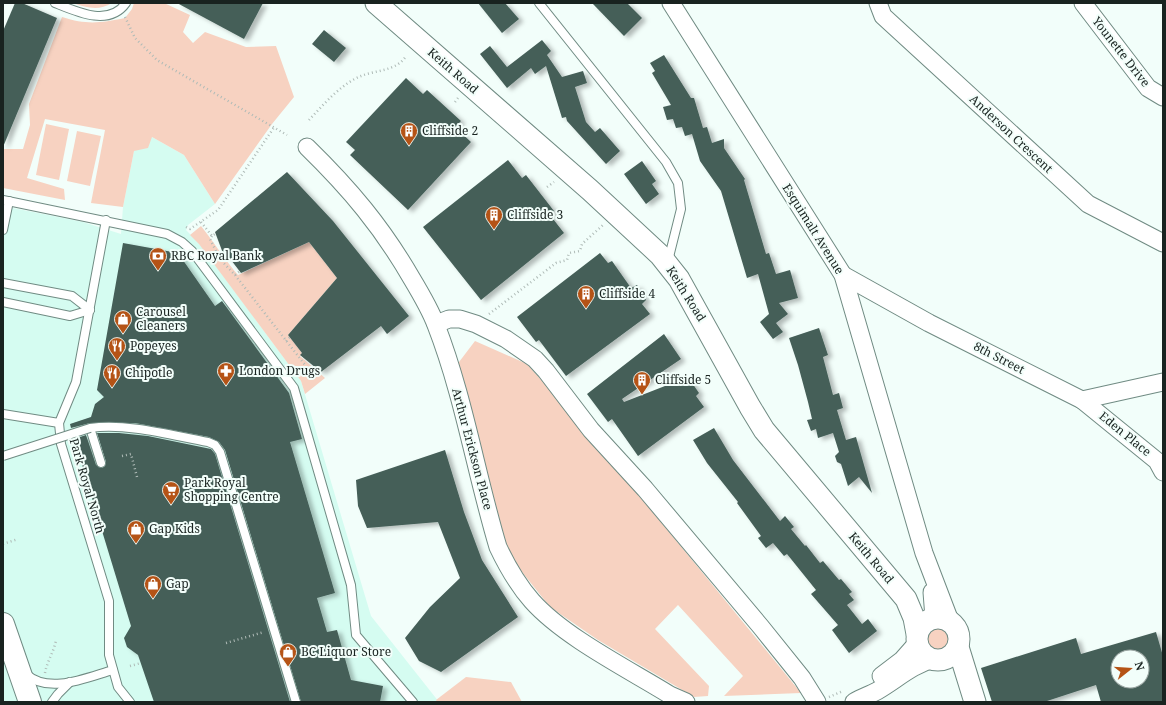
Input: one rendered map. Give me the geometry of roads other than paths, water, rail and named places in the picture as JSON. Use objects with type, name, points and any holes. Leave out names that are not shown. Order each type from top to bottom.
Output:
[{"type":"main road","points":[[3,624],[30,702]]},
{"type":"street","name":"Keith Road","points":[[376,3],[590,190],[660,255],[679,279],[764,430],[906,599],[914,618],[917,638]]},
{"type":"street","name":"Esquimalt Avenue","points":[[671,3],[843,275],[931,572],[939,619]]},
{"type":"street","name":"Anderson Crescent","points":[[878,3],[883,16],[1088,204],[1163,243]]},
{"type":"street","name":"Younette Drive","points":[[1083,3],[1148,88],[1163,97]]},
{"type":"street","name":"Arthur Erickson Place","points":[[307,147],[341,180],[372,217],[396,251],[436,324],[459,398],[498,547],[519,584],[532,602],[578,639],[670,695],[686,702]]},
{"type":"street","name":"8th Street","points":[[843,275],[929,323],[1082,400]]},
{"type":"street","points":[[436,324],[449,319],[460,319],[476,324],[521,348],[546,370],[591,430],[645,489],[821,700]]},
{"type":"street","points":[[1082,400],[1163,382]]},
{"type":"street","name":"Eden Place","points":[[1082,400],[1157,461],[1163,472]]},
{"type":"street","name":"Keith Road","points":[[906,599],[939,619]]},
{"type":"street","points":[[856,695],[902,660],[917,638],[923,624],[939,619],[959,633],[958,647],[975,702]]},
{"type":"street","points":[[917,638],[923,653],[949,666],[955,677],[964,702]]},
{"type":"street","points":[[856,695],[875,692],[916,665],[954,654],[958,647]]},
{"type":"lane","points":[[55,3],[82,14],[93,16],[113,14],[120,10],[126,3]]},
{"type":"lane","points":[[539,3],[666,162],[678,183],[681,209],[667,264]]},
{"type":"lane","points":[[3,230],[6,200],[167,234],[182,242],[192,252],[294,388],[351,585],[356,635],[413,702]]},
{"type":"lane","name":"Park Royal North","points":[[106,220],[76,382],[59,423],[61,444],[109,601],[109,655],[118,687],[130,702]]},
{"type":"lane","points":[[3,283],[72,296],[90,310]]},
{"type":"lane","points":[[3,302],[70,316],[90,310]]},
{"type":"lane","points":[[3,414],[59,423]]},
{"type":"lane","points":[[3,456],[90,428],[105,426],[122,427],[208,442],[215,445],[220,452],[296,702]]},
{"type":"lane","points":[[90,428],[101,463]]},
{"type":"lane","points":[[18,667],[30,678],[42,683],[50,684],[70,682],[113,670]]},
{"type":"lane","points":[[52,702],[70,682]]},
{"type":"place","name":"Cliffside 2","points":[[409,146]]},
{"type":"place","name":"Cliffside 3","points":[[494,230]]},
{"type":"place","name":"RBC Royal Bank","points":[[158,271]]},
{"type":"place","name":"Cliffside 4","points":[[586,309]]},
{"type":"place","name":"Carousel Cleaners","points":[[123,334]]},
{"type":"place","name":"Popeyes","points":[[117,361]]},
{"type":"place","name":"London Drugs","points":[[226,386]]},
{"type":"place","name":"Chipotle","points":[[112,388]]},
{"type":"place","name":"Cliffside 5","points":[[642,395]]},
{"type":"place","name":"Park Royal Shopping Centre","points":[[171,505]]},
{"type":"place","name":"Gap Kids","points":[[136,544]]},
{"type":"place","name":"Gap","points":[[153,599]]},
{"type":"place","name":"BC Liquor Store","points":[[288,667]]}]
